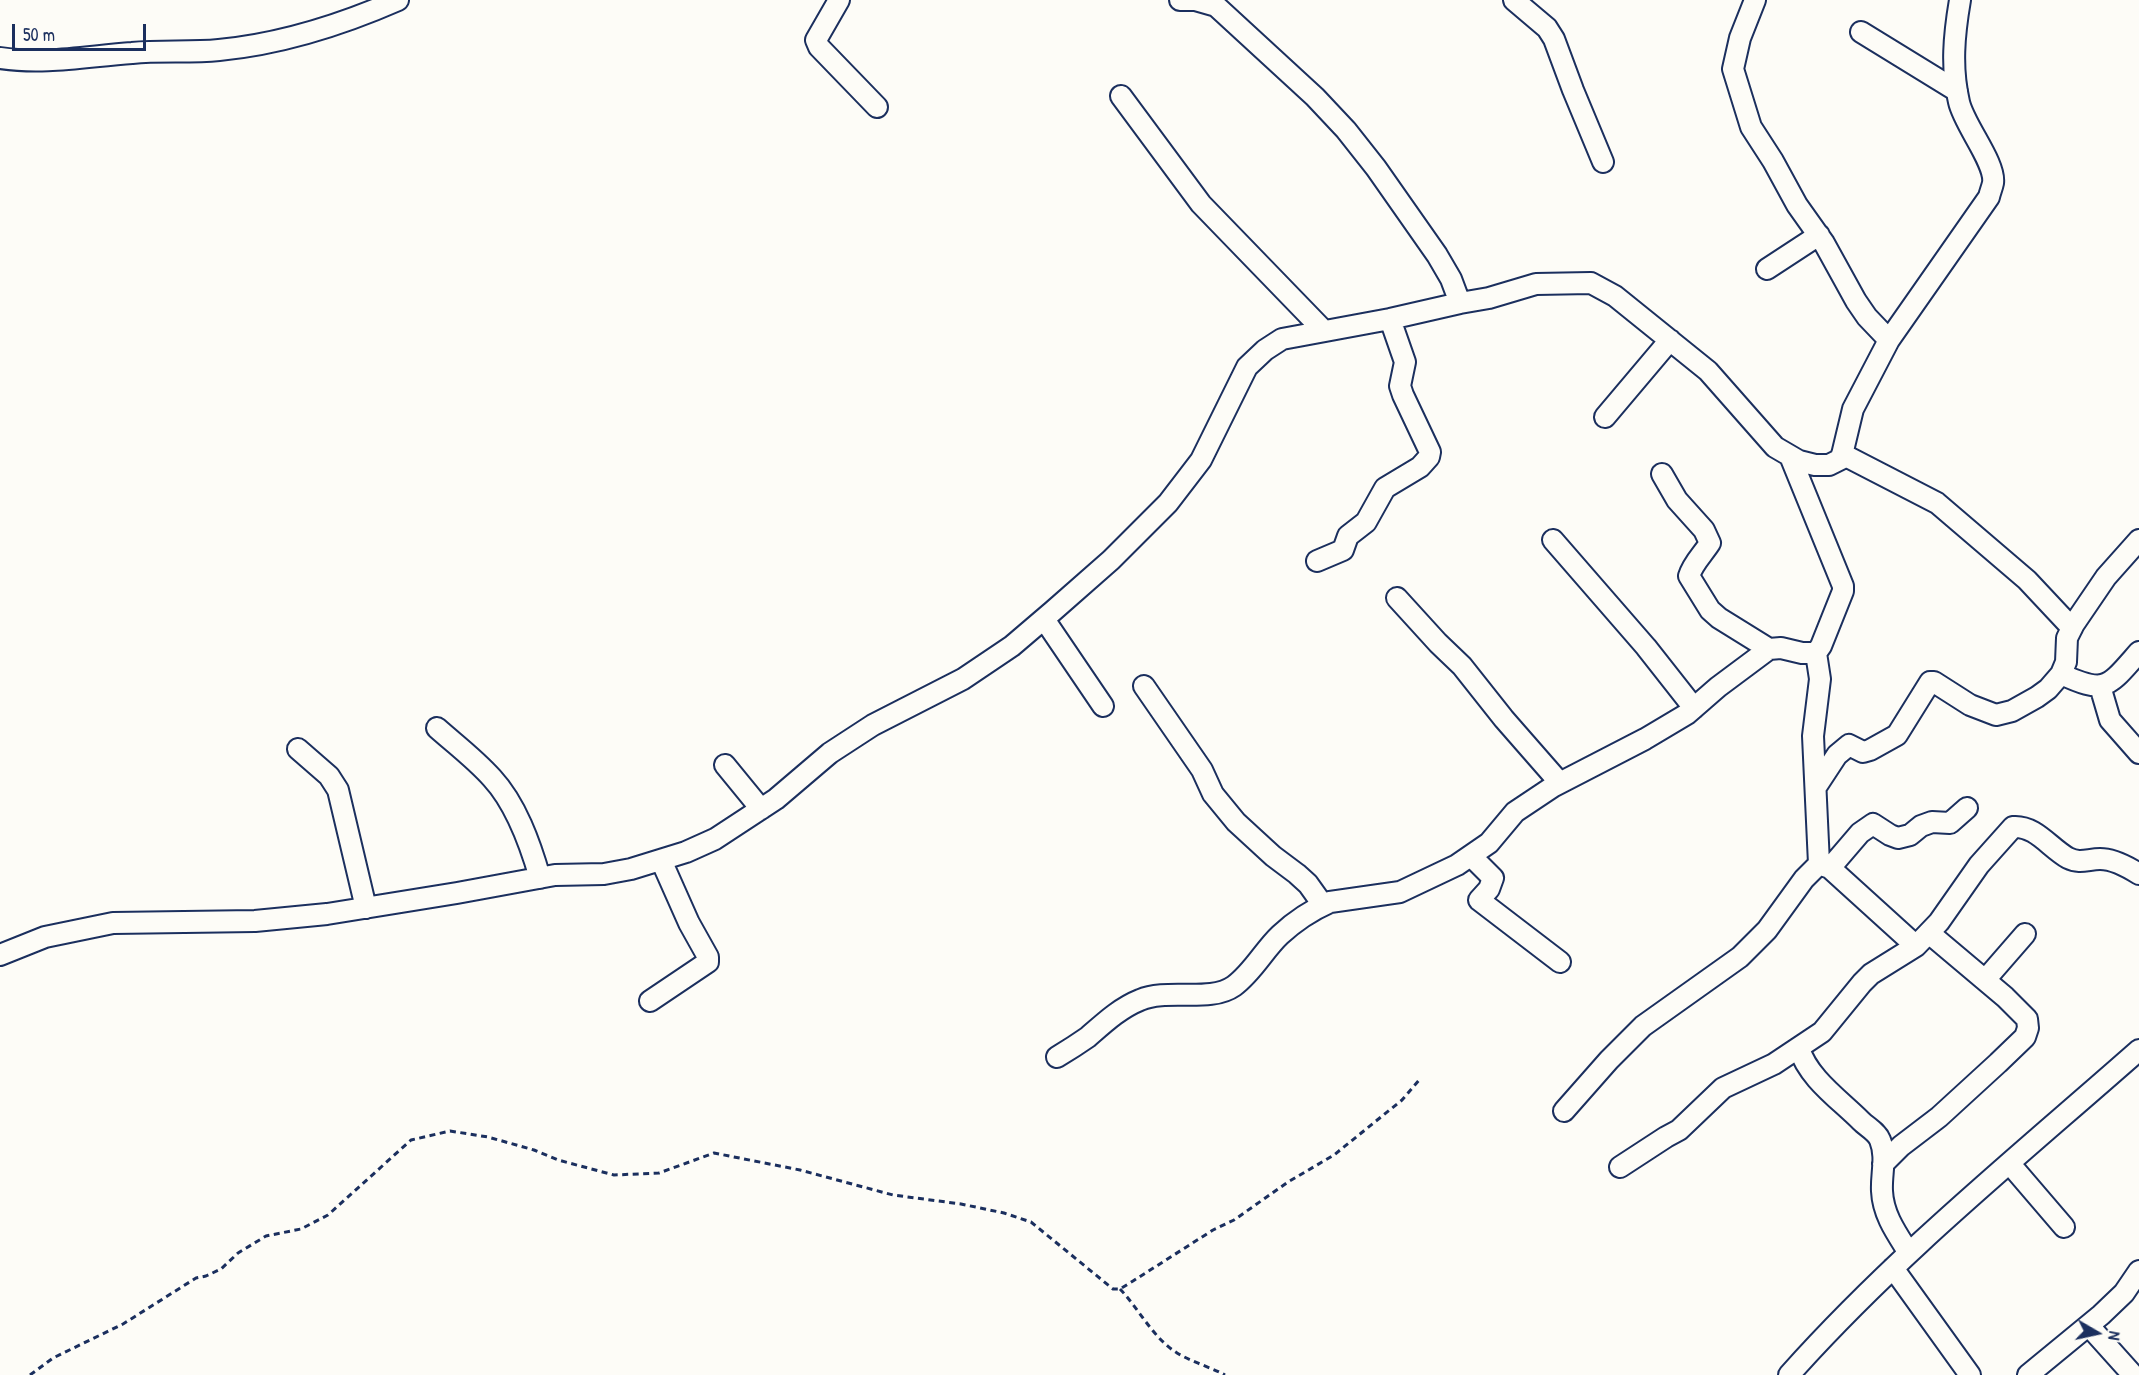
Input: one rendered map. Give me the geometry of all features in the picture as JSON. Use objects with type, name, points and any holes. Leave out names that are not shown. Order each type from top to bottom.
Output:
[{"type":"street","points":[[0,58],[48,62],[138,52],[234,49],[328,28],[398,0]]},
{"type":"street","points":[[840,0],[816,40],[819,47],[877,107]]},
{"type":"street","points":[[1180,0],[1217,3],[1316,97],[1376,168],[1437,255],[1451,279],[1460,303]]},
{"type":"street","points":[[1514,0],[1547,28],[1554,39],[1603,162]]},
{"type":"street","points":[[1755,0],[1734,56],[1732,69],[1751,127],[1797,205],[1819,236],[1856,301],[1888,340]]},
{"type":"street","points":[[0,956],[45,937],[113,923],[255,921],[327,914],[555,875],[604,874],[662,860],[715,839],[776,799],[830,753],[873,725],[963,680],[1012,646],[1111,560],[1168,503],[1201,460],[1248,367],[1265,350],[1282,339],[1390,320],[1489,298],[1536,284],[1591,283],[1615,296],[1708,371],[1775,447],[1807,463],[1829,465],[1841,459],[1853,408],[1888,340],[1989,196],[1993,182],[1992,170],[1963,117],[1953,72],[1955,28],[1960,0]]},
{"type":"street","points":[[1862,32],[1957,92]]},
{"type":"street","points":[[1121,96],[1201,204],[1324,332]]},
{"type":"street","points":[[1767,269],[1819,236]]},
{"type":"street","points":[[1317,561],[1343,550],[1348,536],[1366,522],[1385,488],[1420,467],[1429,457],[1430,452],[1400,386],[1404,362],[1390,320]]},
{"type":"street","points":[[1605,417],[1670,340]]},
{"type":"street","points":[[1842,454],[1937,503],[2027,580],[2072,628]]},
{"type":"street","points":[[1790,456],[1843,586],[1830,624],[1816,653],[1820,672],[1814,736],[1816,787],[1824,866],[1922,940],[1985,980],[2027,1020],[2028,1028],[2025,1037],[1958,1100],[1901,1146],[1883,1164]]},
{"type":"street","points":[[1662,474],[1677,500],[1704,530],[1710,543],[1700,559],[1692,566],[1689,576],[1710,610],[1769,650]]},
{"type":"street","points":[[1553,540],[1646,647],[1694,708]]},
{"type":"street","points":[[1816,787],[1837,755],[1849,745],[1863,752],[1897,735],[1930,682],[1934,682],[1970,705],[1996,715],[2012,711],[2048,689],[2061,674],[2066,662],[2067,638],[2072,628],[2106,577],[2139,540]]},
{"type":"street","points":[[1397,598],[1462,666],[1504,719],[1560,783]]},
{"type":"street","points":[[1044,619],[1103,706]]},
{"type":"street","points":[[1057,1057],[1114,1014],[1141,999],[1156,995],[1218,993],[1234,986],[1280,935],[1303,916],[1323,905],[1400,892],[1457,865],[1489,843],[1515,812],[1560,783],[1645,739],[1694,708],[1718,687],[1769,650],[1781,648],[1802,653],[1816,653]]},
{"type":"street","points":[[2061,674],[2086,685],[2100,686],[2110,682],[2139,652]]},
{"type":"street","points":[[1144,686],[1202,770],[1214,794],[1236,822],[1273,856],[1298,874],[1323,905]]},
{"type":"street","points":[[2100,686],[2110,720],[2139,753]]},
{"type":"street","points":[[437,728],[493,779],[507,799],[518,819],[540,878]]},
{"type":"street","points":[[298,749],[329,776],[338,790],[366,908]]},
{"type":"street","points":[[725,765],[761,809]]},
{"type":"street","points":[[1564,1111],[1643,1026],[1740,957],[1767,930],[1804,879],[1824,866],[1860,833],[1873,824],[1890,835],[1904,837],[1932,822],[1950,823],[1967,808]]},
{"type":"street","points":[[1620,1167],[1679,1130],[1723,1089],[1774,1064],[1822,1032],[1871,974],[1922,940],[1950,907],[1979,865],[2006,833],[2015,826],[2024,827],[2077,861],[2101,859],[2115,862],[2139,874]]},
{"type":"street","points":[[1471,856],[1493,878],[1489,889],[1479,900],[1560,962]]},
{"type":"street","points":[[650,1001],[708,962],[708,957],[689,923],[662,860]]},
{"type":"street","points":[[1985,980],[2025,934]]},
{"type":"street","points":[[1799,1048],[1804,1062],[1814,1075],[1880,1140],[1885,1210],[1893,1229],[1909,1253]]},
{"type":"street","points":[[1789,1375],[1828,1331],[1909,1253],[2139,1050]]},
{"type":"street","points":[[2010,1164],[2064,1227]]},
{"type":"street","points":[[1893,1268],[1970,1375]]},
{"type":"street","points":[[2028,1375],[2089,1326],[2124,1293],[2139,1271]]},
{"type":"street","points":[[2089,1326],[2133,1375]]},
{"type":"path","points":[[30,1375],[53,1358],[123,1324],[196,1278],[221,1269],[238,1253],[266,1236],[302,1229],[322,1219],[340,1206],[411,1140],[450,1131],[488,1137],[534,1150],[558,1160],[614,1175],[659,1173],[714,1153],[791,1167],[893,1195],[961,1204],[1004,1213],[1031,1222],[1092,1270],[1102,1282],[1113,1289],[1120,1289],[1214,1230],[1234,1220],[1288,1182],[1335,1155],[1402,1100],[1420,1079]]},
{"type":"path","points":[[1120,1289],[1154,1332],[1170,1347],[1225,1375]]}]
